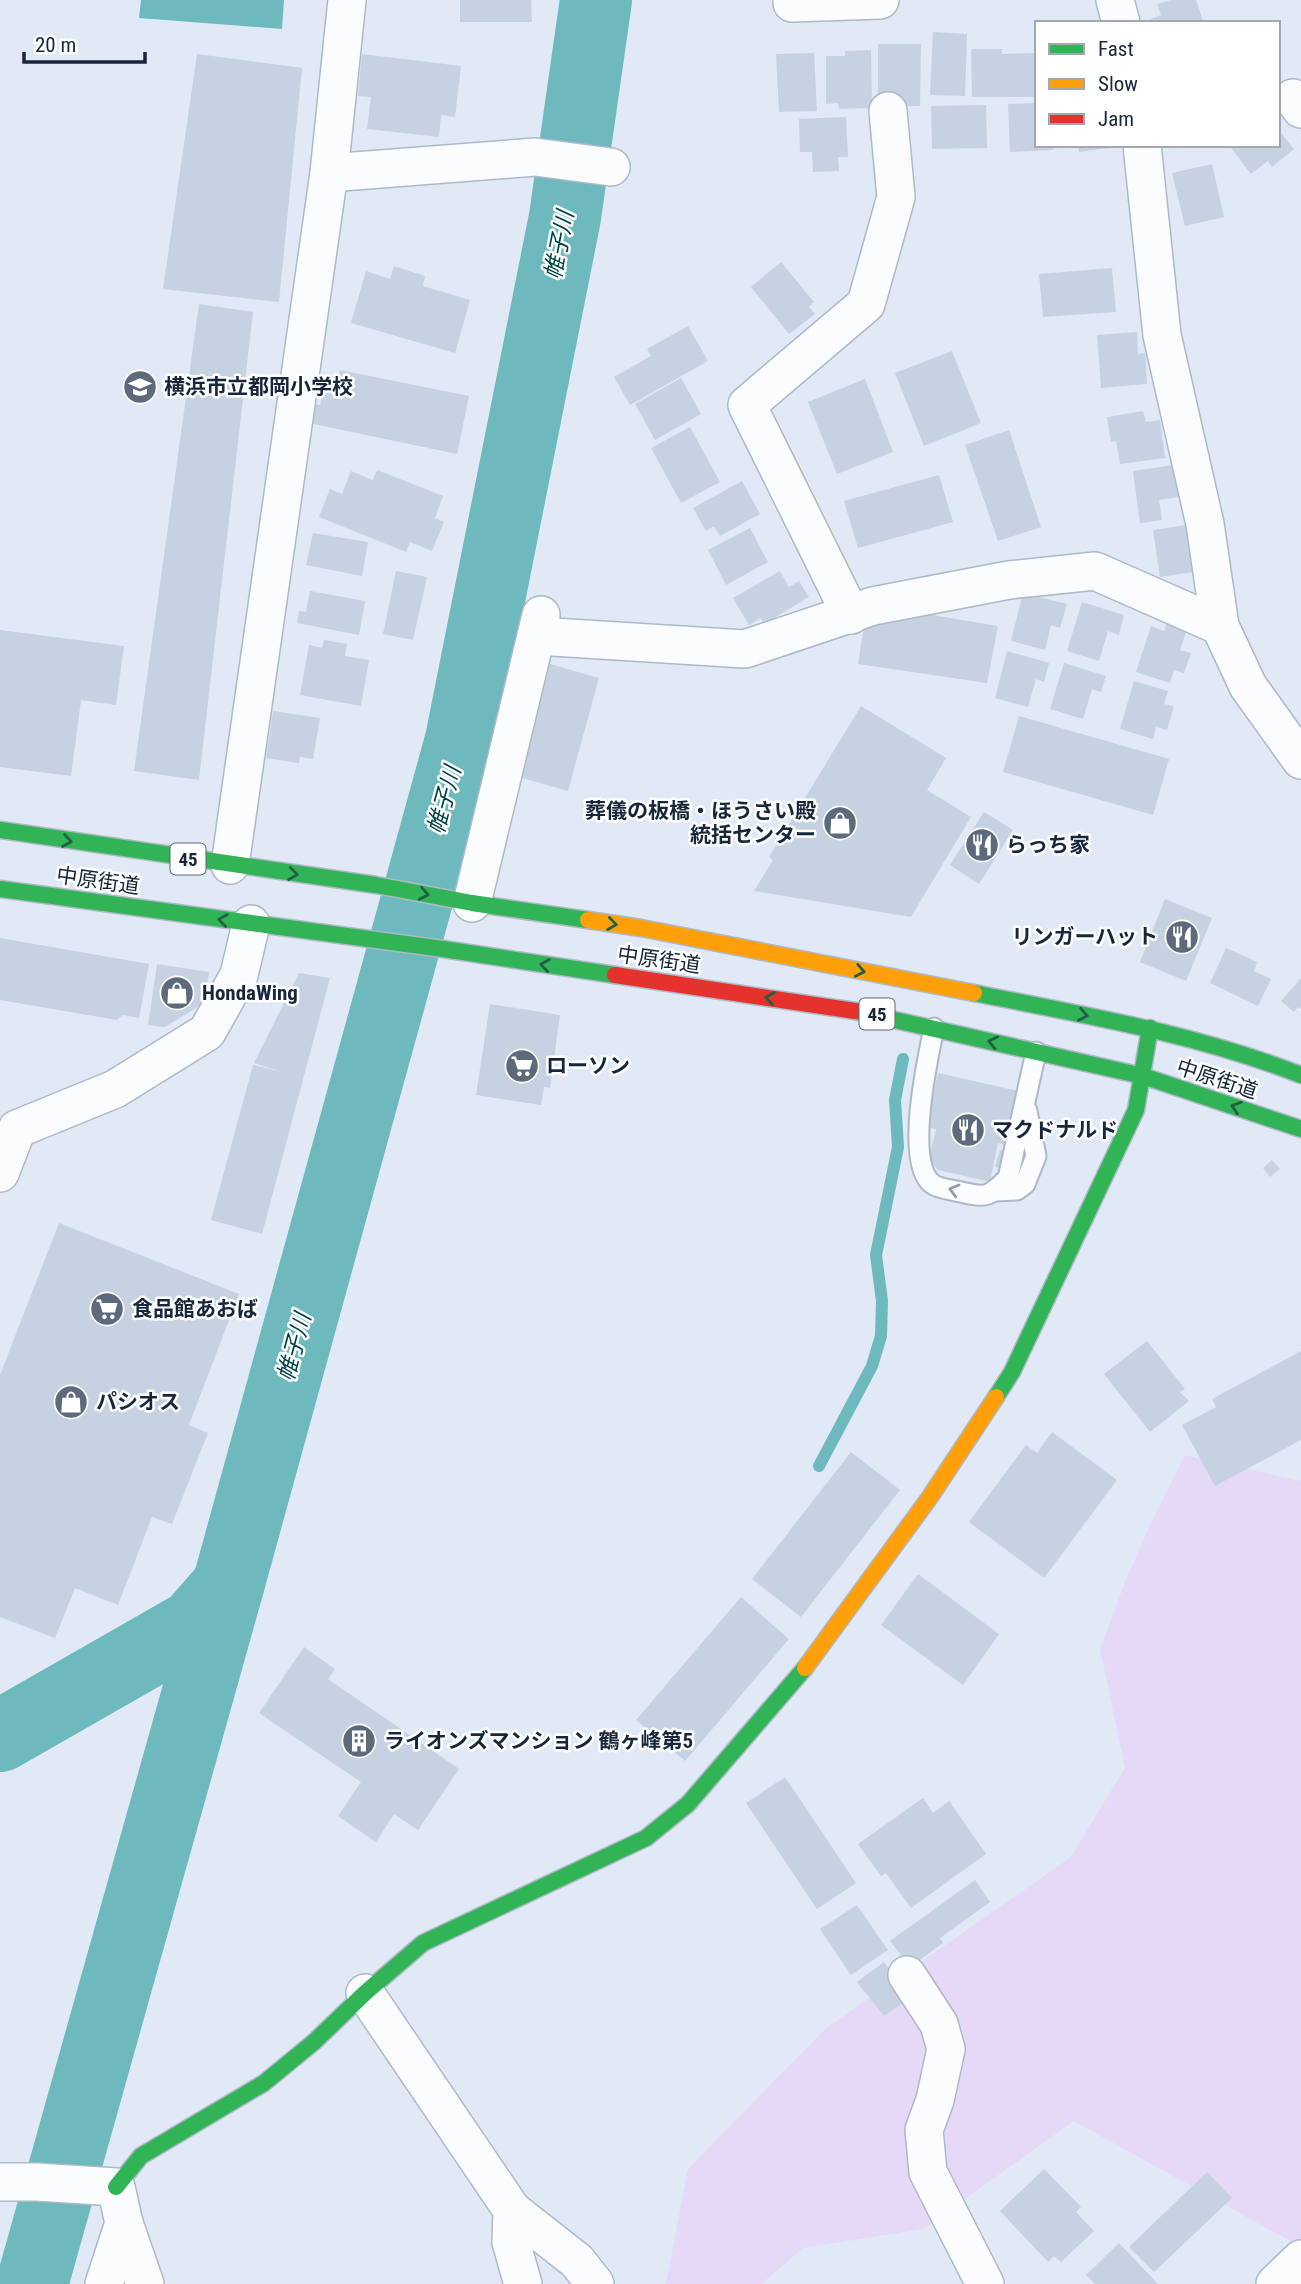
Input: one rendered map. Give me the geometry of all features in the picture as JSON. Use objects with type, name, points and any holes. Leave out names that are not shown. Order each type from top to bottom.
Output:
[{"type":"main road","name":"中原街道","points":[[0,830],[376,885],[472,903],[640,928],[1150,1028],[1265,1061],[1301,1075]]},
{"type":"main road","name":"中原街道","points":[[0,889],[443,949],[876,1014],[1143,1076],[1301,1129]]},
{"type":"main road","points":[[113,2186],[141,2157],[264,2083],[314,2042],[423,1943],[646,1838],[688,1804],[815,1656],[929,1497],[1012,1372],[1136,1110],[1150,1028]]},
{"type":"street","points":[[230,865],[329,173],[347,0]]},
{"type":"street","points":[[792,3],[880,0]]},
{"type":"street","points":[[1115,0],[1120,21]]},
{"type":"street","points":[[850,615],[747,405],[866,304],[896,197],[888,111]]},
{"type":"street","points":[[1142,147],[1162,335],[1205,524],[1220,626],[1248,686],[1301,760]]},
{"type":"street","points":[[329,173],[536,158],[605,166]]},
{"type":"street","points":[[472,903],[539,625],[746,649],[873,606],[1009,580],[1095,570],[1220,626]]},
{"type":"street","points":[[0,1173],[8,1128],[115,1089],[206,1032],[240,975],[251,924]]},
{"type":"street","points":[[907,1975],[939,2024],[946,2049],[936,2099],[924,2130],[928,2172],[985,2284]]},
{"type":"street","points":[[365,1993],[512,2210],[577,2261],[595,2284]]},
{"type":"street","points":[[0,2183],[113,2186],[145,2284]]},
{"type":"street","points":[[512,2210],[511,2242],[523,2284]]},
{"type":"street","points":[[104,2284],[124,2223]]},
{"type":"street","points":[[1275,2284],[1301,2259]]},
{"type":"lane","points":[[934,1028],[921,1092],[921,1169],[933,1184],[981,1197],[995,1191],[1008,1178],[1036,1052]]},
{"type":"shaded area","points":[[1185,1455],[1301,1481],[1301,2247],[1074,2121],[923,2229],[803,2248],[761,2284],[666,2284],[688,2169],[825,2029],[1070,1858],[1125,1768],[1100,1649],[1125,1582]]},
{"type":"water","points":[[141,0],[284,0],[282,29],[139,18]]},
{"type":"building","points":[[460,0],[531,0],[532,22],[460,22]]},
{"type":"building","points":[[1171,0],[1196,0],[1203,21],[1152,21],[1161,15],[1157,4]]},
{"type":"building","points":[[933,32],[967,34],[965,96],[930,95]]},
{"type":"building","points":[[878,44],[921,44],[920,106],[878,106]]},
{"type":"building","points":[[971,49],[1002,49],[1002,54],[1035,53],[1035,97],[972,97]]},
{"type":"building","points":[[871,50],[872,108],[839,109],[838,103],[826,104],[826,56],[845,56],[845,51]]},
{"type":"building","points":[[814,53],[817,111],[779,112],[776,54]]},
{"type":"building","points":[[197,54],[302,68],[279,302],[163,289]]},
{"type":"building","points":[[362,54],[461,66],[455,117],[441,115],[439,137],[367,129],[371,97],[358,96]]},
{"type":"building","points":[[1035,103],[1035,147],[1053,147],[1053,150],[1010,152],[1008,104]]},
{"type":"building","points":[[986,105],[987,148],[932,149],[931,106]]},
{"type":"building","points":[[846,117],[848,157],[838,157],[839,171],[813,172],[812,152],[800,152],[799,119]]},
{"type":"building","points":[[1280,132],[1294,149],[1272,167],[1268,161],[1251,174],[1231,147],[1280,147]]},
{"type":"building","points":[[1078,147],[1117,147],[1079,152]]},
{"type":"building","points":[[1212,164],[1224,217],[1185,226],[1172,173]]},
{"type":"building","points":[[781,262],[814,302],[809,307],[815,314],[789,334],[751,287]]},
{"type":"building","points":[[394,266],[425,276],[423,286],[470,300],[455,353],[351,323],[366,271],[390,279]]},
{"type":"building","points":[[1112,268],[1116,312],[1043,317],[1039,274]]},
{"type":"building","points":[[199,304],[253,312],[199,780],[134,771]]},
{"type":"building","points":[[688,326],[708,361],[630,405],[614,377],[651,356],[647,349]]},
{"type":"building","points":[[1137,332],[1138,354],[1145,353],[1147,384],[1101,388],[1097,335]]},
{"type":"building","points":[[952,351],[981,423],[924,446],[895,373]]},
{"type":"building","points":[[340,370],[469,396],[457,454],[304,422],[308,403],[320,405],[326,375],[338,377]]},
{"type":"building","points":[[681,378],[701,414],[655,440],[635,404]]},
{"type":"building","points":[[865,379],[893,452],[837,474],[808,402]]},
{"type":"building","points":[[1143,411],[1146,422],[1160,420],[1165,458],[1120,464],[1116,441],[1111,442],[1107,417]]},
{"type":"building","points":[[690,427],[720,482],[681,503],[651,448]]},
{"type":"building","points":[[1009,430],[1041,527],[998,541],[965,445]]},
{"type":"building","points":[[1180,464],[1184,496],[1159,500],[1162,520],[1140,523],[1133,471]]},
{"type":"building","points":[[377,470],[443,496],[435,518],[444,522],[432,551],[410,542],[406,552],[319,517],[330,489],[342,494],[351,471],[373,480]]},
{"type":"building","points":[[939,475],[953,522],[858,548],[844,501]]},
{"type":"building","points":[[742,481],[760,514],[720,536],[714,526],[706,531],[693,508]]},
{"type":"building","points":[[1193,524],[1201,571],[1160,577],[1153,530]]},
{"type":"building","points":[[750,528],[768,562],[726,585],[708,550]]},
{"type":"building","points":[[313,533],[368,542],[362,576],[306,565]]},
{"type":"building","points":[[396,571],[427,577],[413,640],[383,634]]},
{"type":"building","points":[[780,571],[789,587],[799,581],[809,597],[764,624],[761,618],[749,625],[733,598]]},
{"type":"building","points":[[310,591],[365,601],[359,635],[297,623],[299,611],[306,612]]},
{"type":"building","points":[[1023,593],[1067,604],[1060,628],[1051,625],[1045,650],[1011,641]]},
{"type":"building","points":[[1082,602],[1124,615],[1119,635],[1108,631],[1099,661],[1067,651]]},
{"type":"building","points":[[932,615],[998,626],[987,683],[858,664],[864,626]]},
{"type":"building","points":[[1167,623],[1187,629],[1180,650],[1191,653],[1184,673],[1174,670],[1170,683],[1136,672],[1151,626],[1164,631]]},
{"type":"building","points":[[0,630],[124,646],[116,705],[81,700],[71,776],[0,767]]},
{"type":"building","points":[[324,640],[347,644],[345,656],[369,660],[361,706],[300,695],[309,645],[322,648]]},
{"type":"building","points":[[1007,651],[1049,663],[1044,682],[1036,679],[1028,707],[995,698]]},
{"type":"building","points":[[543,662],[599,678],[568,791],[512,775]]},
{"type":"building","points":[[1064,663],[1106,676],[1101,692],[1092,689],[1083,719],[1050,709]]},
{"type":"building","points":[[1134,681],[1168,691],[1164,704],[1174,706],[1167,730],[1156,727],[1153,739],[1120,729]]},
{"type":"building","points":[[861,706],[946,758],[927,790],[971,817],[911,917],[754,891],[773,860],[769,857]]},
{"type":"building","points":[[273,711],[320,718],[313,759],[300,757],[299,763],[266,758]]},
{"type":"building","points":[[1019,716],[1169,759],[1153,815],[1003,772]]},
{"type":"building","points":[[984,812],[1013,830],[979,884],[950,865]]},
{"type":"building","points":[[1165,899],[1212,918],[1186,981],[1140,962]]},
{"type":"building","points":[[0,938],[149,964],[139,1018],[123,1015],[117,1020],[0,1000]]},
{"type":"building","points":[[1226,948],[1257,962],[1254,971],[1271,979],[1258,1006],[1210,983]]},
{"type":"building","points":[[157,964],[209,972],[204,1003],[165,1027],[148,1025]]},
{"type":"building","points":[[299,973],[330,978],[262,1234],[211,1220],[253,1065],[282,1072],[254,1063]]},
{"type":"building","points":[[1301,978],[1301,1009],[1298,1007],[1294,1012],[1281,1001]]},
{"type":"building","points":[[490,1004],[560,1015],[550,1088],[544,1087],[541,1105],[476,1095]]},
{"type":"building","points":[[938,1073],[1018,1091],[1005,1145],[998,1143],[990,1182],[938,1170],[929,1159],[936,1129],[926,1127]]},
{"type":"building","points":[[1000,1150],[1022,1155],[1017,1173],[995,1167]]},
{"type":"building","points":[[1272,1160],[1280,1169],[1270,1177],[1263,1168]]},
{"type":"building","points":[[59,1223],[239,1294],[189,1425],[208,1433],[172,1524],[152,1517],[118,1605],[75,1588],[55,1638],[0,1617],[0,1375]]},
{"type":"building","points":[[1147,1341],[1185,1389],[1180,1392],[1189,1401],[1150,1432],[1104,1374]]},
{"type":"building","points":[[1301,1351],[1301,1440],[1215,1486],[1182,1425],[1216,1407],[1212,1399]]},
{"type":"building","points":[[1052,1432],[1117,1480],[1044,1578],[969,1522],[1026,1445],[1037,1453]]},
{"type":"building","points":[[851,1452],[900,1490],[801,1617],[752,1579]]},
{"type":"building","points":[[918,1574],[999,1634],[963,1685],[881,1625]]},
{"type":"building","points":[[741,1597],[789,1639],[685,1761],[636,1720]]},
{"type":"building","name":"ライオンズマンション 鶴ヶ峰第5","points":[[304,1647],[335,1669],[328,1679],[459,1769],[418,1830],[394,1814],[376,1842],[338,1816],[361,1782],[259,1713]]},
{"type":"building","points":[[785,1777],[856,1883],[817,1909],[746,1803]]},
{"type":"building","points":[[923,1798],[933,1813],[949,1801],[986,1854],[911,1908],[886,1873],[881,1876],[858,1844]]},
{"type":"building","points":[[975,1880],[990,1902],[940,1938],[943,1943],[910,1967],[890,1941]]},
{"type":"building","points":[[857,1905],[888,1950],[851,1975],[820,1929]]},
{"type":"building","points":[[884,1962],[911,1997],[884,2016],[857,1982]]},
{"type":"building","points":[[1044,2169],[1081,2207],[1076,2212],[1094,2231],[1061,2262],[1054,2256],[1048,2262],[1000,2211]]},
{"type":"building","points":[[1207,2172],[1232,2198],[1154,2272],[1129,2247]]},
{"type":"building","points":[[1119,2243],[1158,2284],[1095,2284],[1086,2275]]},
{"type":"waterway","name":"帷子川","points":[[32,2284],[461,740],[565,217],[596,0]]},
{"type":"waterway","points":[[819,1466],[872,1366],[881,1336],[882,1301],[876,1255],[898,1147],[895,1100],[903,1059]]},
{"type":"waterway","points":[[0,1736],[194,1625],[228,1586]]},
{"type":"traffic: fast","points":[[0,830],[376,885],[472,903],[588,920]]},
{"type":"traffic: fast","points":[[0,889],[615,975]]},
{"type":"traffic: fast","points":[[974,993],[1180,1037],[1301,1075]]},
{"type":"traffic: fast","points":[[855,1011],[1143,1076],[1301,1129]]},
{"type":"traffic: fast","points":[[996,1397],[1012,1372],[1136,1110],[1150,1028]]},
{"type":"traffic: fast","points":[[116,2187],[141,2156],[264,2083],[314,2042],[423,1943],[646,1838],[688,1804],[805,1668]]},
{"type":"traffic: slow","points":[[588,920],[974,993]]},
{"type":"traffic: slow","points":[[805,1668],[930,1497],[996,1397]]},
{"type":"traffic: jam","points":[[615,975],[855,1011]]},
{"type":"place","name":"横浜市立都岡小学校","points":[[140,387]]},
{"type":"place","name":"葬儀の板橋・ほうさい殿 統括センター","points":[[840,823]]},
{"type":"place","name":"らっち家","points":[[982,845]]},
{"type":"place","name":"リンガーハット","points":[[1182,937]]},
{"type":"place","name":"HondaWing","points":[[177,993]]},
{"type":"place","name":"ローソン","points":[[522,1066]]},
{"type":"place","name":"マクドナルド","points":[[968,1130]]},
{"type":"place","name":"食品館あおば","points":[[107,1309]]},
{"type":"place","name":"パシオス","points":[[71,1402]]},
{"type":"place","name":"ライオンズマンション 鶴ヶ峰第5","points":[[359,1741]]}]
